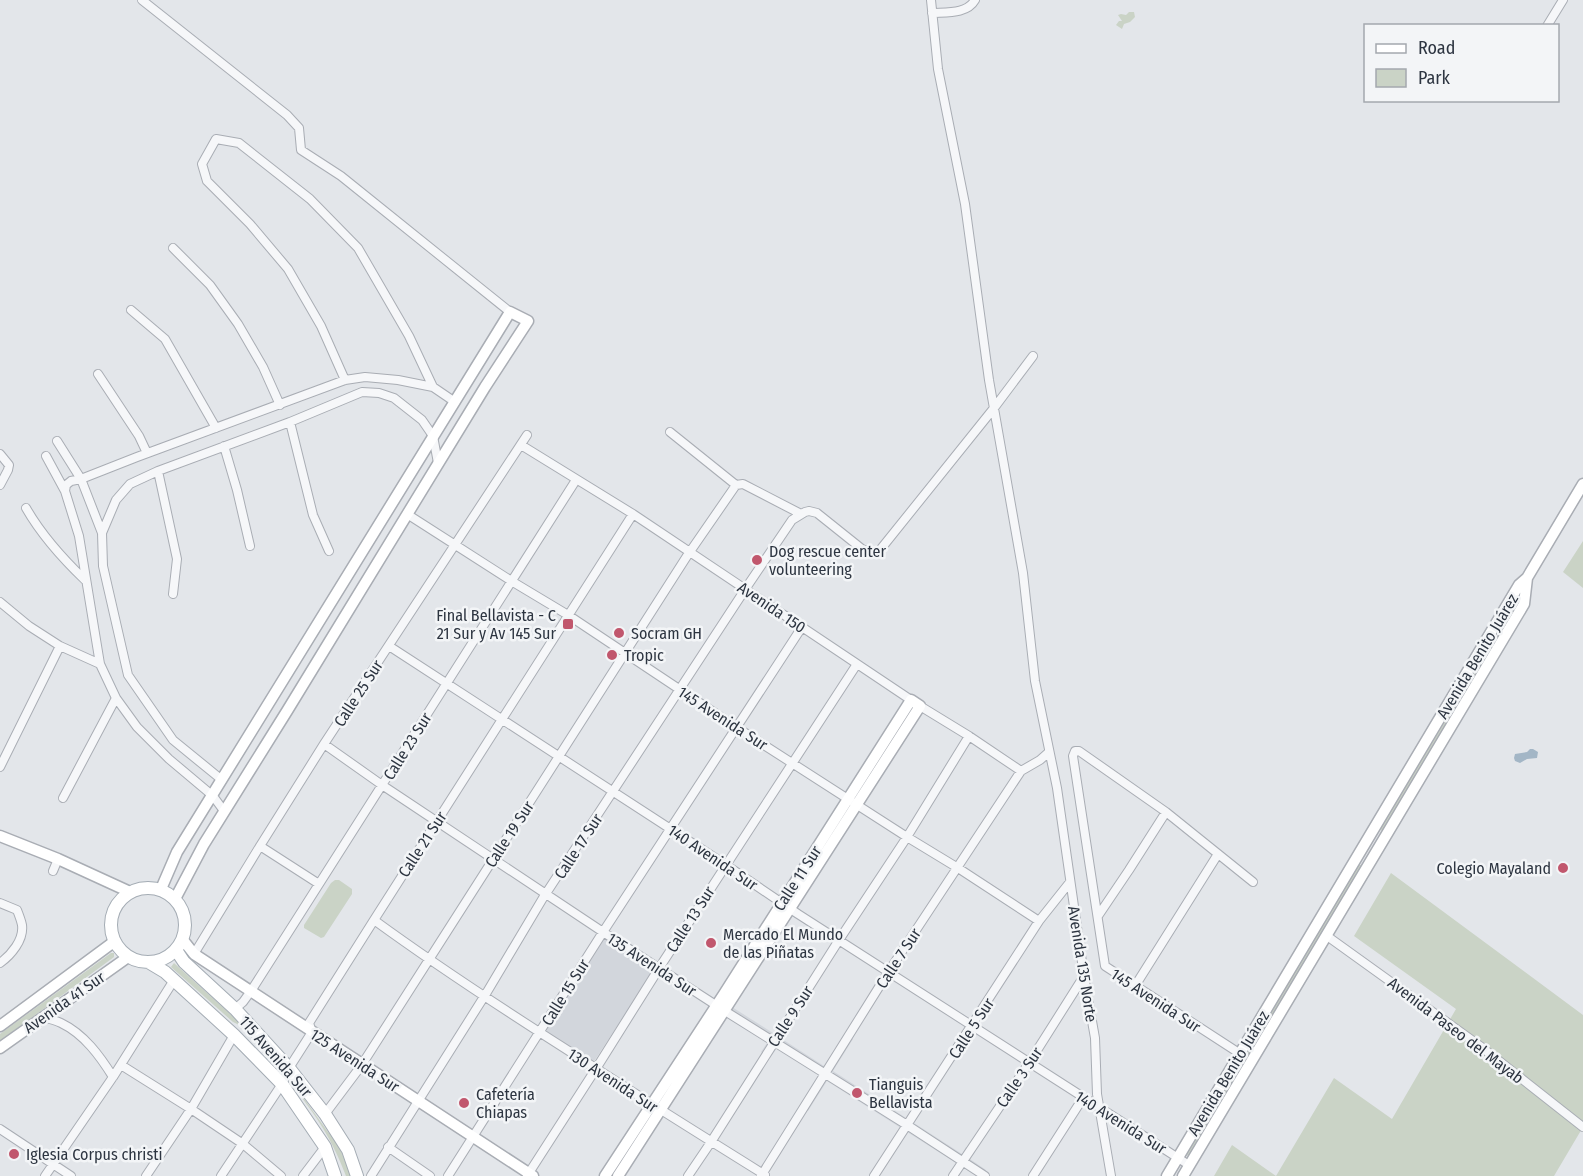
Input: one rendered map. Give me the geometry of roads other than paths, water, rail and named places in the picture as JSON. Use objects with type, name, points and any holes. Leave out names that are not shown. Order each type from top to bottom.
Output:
[{"type":"main road","points":[[161,889],[177,852],[510,312],[528,321],[204,843],[175,899]]},
{"type":"main road","points":[[1527,578],[1583,484]]},
{"type":"main road","name":"Avenida Benito Juárez","points":[[1183,1176],[1524,604],[1527,578]]},
{"type":"main road","name":"Avenida Benito Juárez","points":[[1167,1176],[1519,585],[1527,578]]},
{"type":"main road","points":[[309,638],[328,643]]},
{"type":"main road","name":"Calle 11 Sur","points":[[618,1176],[657,1108],[915,703]]},
{"type":"main road","points":[[0,836],[58,859],[130,892]]},
{"type":"main road","points":[[141,888],[161,889],[175,899],[184,914],[186,926],[179,945],[171,955],[150,963],[140,962],[128,957],[118,947],[112,936],[110,924],[113,911],[120,899],[130,892],[141,888]]},
{"type":"main road","name":"Avenida 41 Sur","points":[[0,1026],[115,941]]},
{"type":"main road","name":"125 Avenida Sur","points":[[179,945],[529,1175]]},
{"type":"main road","name":"115 Avenida Sur","points":[[179,945],[184,962],[235,1009],[289,1068],[325,1114],[348,1150],[357,1176]]},
{"type":"main road","name":"Avenida 41 Sur","points":[[0,1048],[128,957]]},
{"type":"main road","name":"115 Avenida Sur","points":[[150,963],[174,980],[234,1035],[282,1084],[325,1147],[335,1176]]},
{"type":"main road","name":"Calle 11 Sur","points":[[605,1176],[657,1108]]},
{"type":"street","points":[[142,0],[287,115],[299,128],[301,150],[341,176],[510,312]]},
{"type":"street","name":"Avenida 135 Norte","points":[[931,0],[938,69],[965,204],[994,408],[1023,573],[1035,681],[1057,788],[1095,1038],[1097,1094],[1111,1176]]},
{"type":"street","points":[[932,14],[965,10],[975,0]]},
{"type":"street","points":[[1548,24],[1563,0]]},
{"type":"street","points":[[345,380],[321,326],[288,269],[250,224],[207,181],[202,164],[216,139],[239,144],[310,199],[358,248],[409,336],[433,387]]},
{"type":"street","points":[[173,248],[210,285],[238,324],[264,367],[280,405]]},
{"type":"street","points":[[131,309],[165,339],[216,428]]},
{"type":"street","points":[[670,432],[736,484],[743,484],[801,514],[809,511],[817,513],[862,549],[872,552],[880,550],[1033,356]]},
{"type":"street","points":[[98,374],[139,436],[147,453]]},
{"type":"street","points":[[65,491],[66,485],[71,481],[345,380],[365,377],[398,380],[433,387],[455,402]]},
{"type":"street","points":[[102,533],[116,500],[130,484],[362,392],[379,393],[394,398],[422,420],[433,436],[438,463]]},
{"type":"street","points":[[290,422],[313,515],[329,551]]},
{"type":"street","name":"Calle 25 Sur","points":[[194,954],[324,744],[527,435]]},
{"type":"street","points":[[57,441],[81,479],[102,533],[103,566],[128,675],[173,740],[222,780]]},
{"type":"street","name":"Avenida 150","points":[[521,445],[633,514],[915,703],[1021,771]]},
{"type":"street","points":[[224,446],[250,546]]},
{"type":"street","points":[[0,454],[9,465],[0,485]]},
{"type":"street","points":[[46,456],[65,491],[79,536],[100,664],[116,698],[137,728],[169,759],[213,795],[224,811]]},
{"type":"street","points":[[158,471],[177,558],[173,594]]},
{"type":"street","name":"Calle 23 Sur","points":[[235,1009],[251,991],[576,480]]},
{"type":"street","points":[[690,553],[736,484]]},
{"type":"street","points":[[26,508],[37,527],[62,558],[86,581]]},
{"type":"street","name":"145 Avenida Sur","points":[[407,514],[568,615],[736,727],[1039,921]]},
{"type":"street","name":"Calle 21 Sur","points":[[222,1176],[282,1084],[289,1068],[312,1032],[309,1023],[633,514]]},
{"type":"street","name":"Calle 17 Sur","points":[[371,1176],[547,894],[680,689],[792,520],[801,514]]},
{"type":"street","name":"Calle 19 Sur","points":[[325,1114],[362,1064],[690,553]]},
{"type":"street","points":[[1,606],[60,646],[100,664]]},
{"type":"street","name":"Calle 15 Sur","points":[[448,1176],[669,828],[802,627]]},
{"type":"street","points":[[0,767],[60,646]]},
{"type":"street","name":"140 Avenida Sur","points":[[389,646],[560,756],[785,906],[1189,1165]]},
{"type":"street","name":"Calle 13 Sur","points":[[529,1175],[659,968],[857,664]]},
{"type":"street","points":[[63,798],[116,698]]},
{"type":"street","name":"Calle 9 Sur","points":[[688,1176],[907,837],[969,736]]},
{"type":"street","name":"135 Avenida Sur","points":[[324,744],[603,932],[985,1176]]},
{"type":"street","name":"145 Avenida Sur","points":[[1166,812],[1079,751],[1074,751],[1105,966],[1239,1053]]},
{"type":"street","name":"Calle 7 Sur","points":[[763,1175],[889,971],[1021,771],[1049,752]]},
{"type":"street","points":[[1098,916],[1166,812],[1253,882]]},
{"type":"street","points":[[260,846],[319,884]]},
{"type":"street","points":[[1135,986],[1218,854]]},
{"type":"street","points":[[53,871],[58,859]]},
{"type":"street","name":"Calle 5 Sur","points":[[874,1176],[1039,921],[1070,882]]},
{"type":"street","points":[[0,903],[17,910],[22,927],[18,944],[0,963]]},
{"type":"street","name":"130 Avenida Sur","points":[[374,920],[428,960],[763,1175]]},
{"type":"street","name":"Avenida Paseo del Mayab","points":[[1326,936],[1480,1046],[1583,1127]]},
{"type":"street","name":"Calle 3 Sur","points":[[953,1176],[1084,976]]},
{"type":"street","points":[[45,1176],[121,1065],[174,980]]},
{"type":"street","points":[[43,1017],[62,1023],[81,1036],[100,1056],[113,1077]]},
{"type":"street","points":[[146,1176],[191,1109],[234,1035]]},
{"type":"street","points":[[121,1065],[243,1144],[281,1176]]},
{"type":"street","points":[[1033,1176],[1083,1098]]},
{"type":"street","points":[[0,1129],[71,1176]]},
{"type":"street","points":[[303,1176],[325,1147]]},
{"type":"street","points":[[388,1148],[430,1176]]},
{"type":"water","points":[[1530,749],[1538,752],[1537,758],[1527,759],[1520,763],[1515,761],[1515,754],[1527,752]]},
{"type":"place","name":"Dog rescue center volunteering","points":[[757,560]]},
{"type":"place","name":"Final Bellavista - C 21 Sur y Av 145 Sur","points":[[568,624]]},
{"type":"place","name":"Socram GH","points":[[619,633]]},
{"type":"place","name":"Tropic","points":[[612,655]]},
{"type":"place","name":"Colegio Mayaland","points":[[1563,868]]},
{"type":"place","name":"Mercado El Mundo de las Piñatas","points":[[711,943]]},
{"type":"place","name":"Tianguis Bellavista","points":[[857,1093]]},
{"type":"place","name":"Cafetería Chiapas","points":[[464,1103]]},
{"type":"place","name":"Iglesia Corpus christi","points":[[14,1154]]}]
